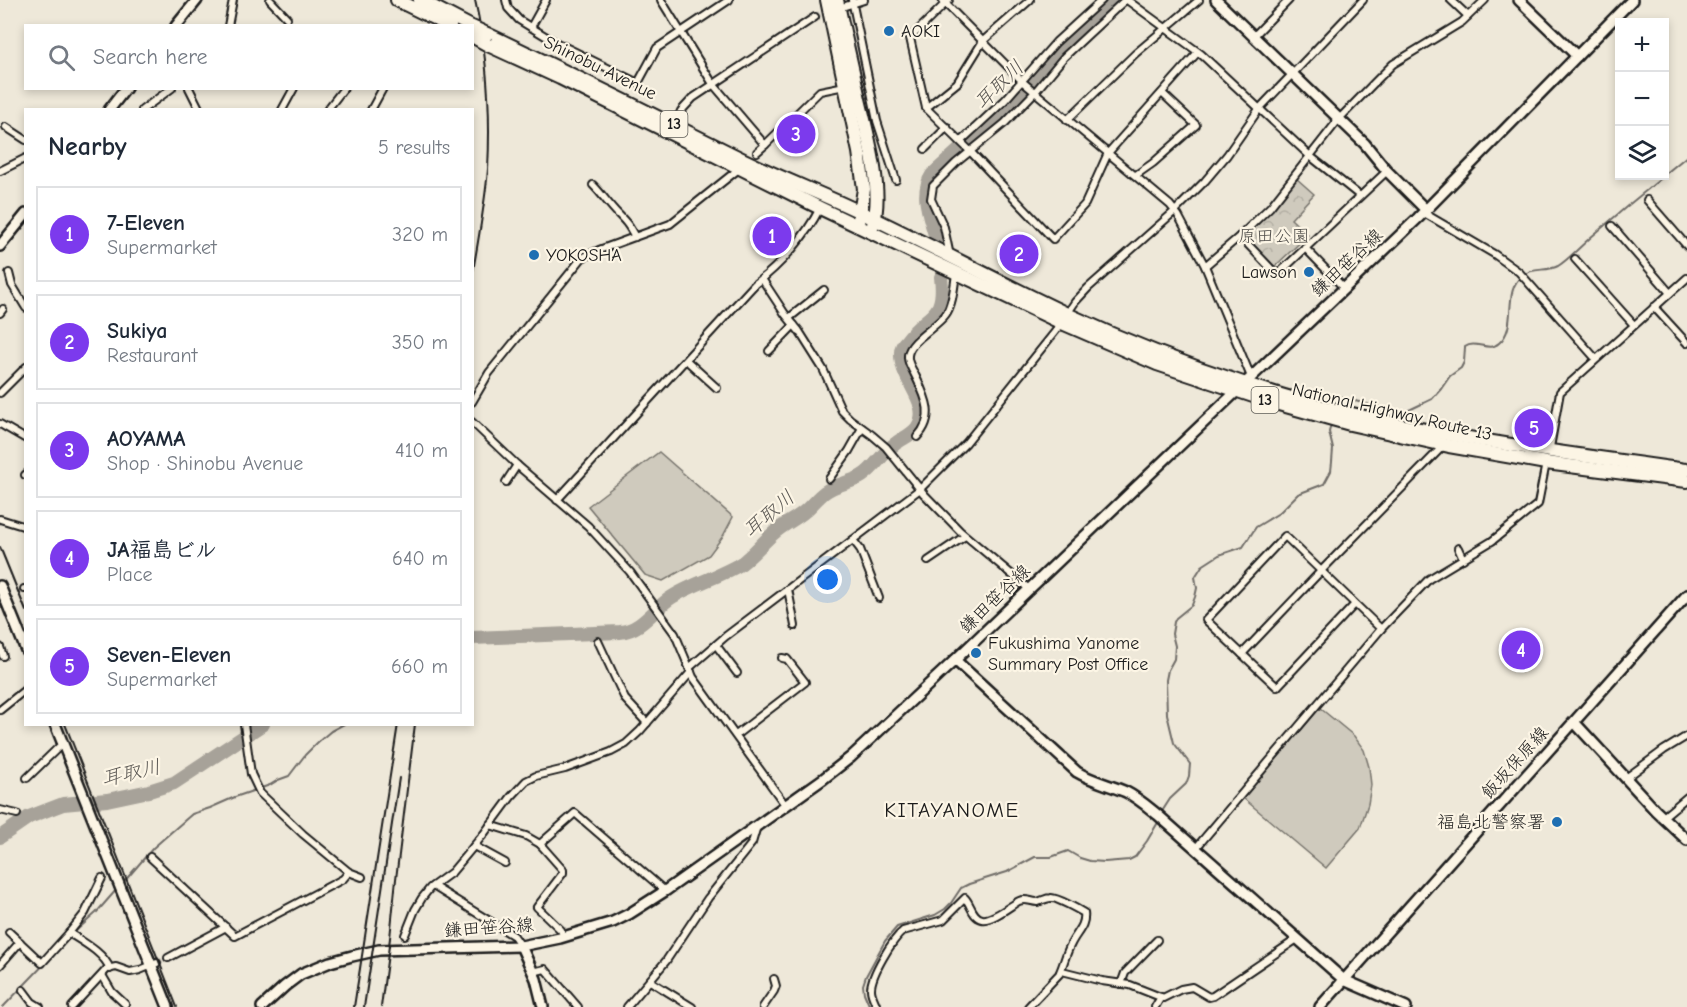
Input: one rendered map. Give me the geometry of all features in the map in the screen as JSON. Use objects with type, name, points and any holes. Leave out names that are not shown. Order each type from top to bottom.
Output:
[{"type":"highway","points":[[397,0],[446,24]]},
{"type":"highway","name":"Shinobu Avenue","points":[[420,0],[467,24]]},
{"type":"highway","points":[[827,0],[860,152],[864,189],[857,226]]},
{"type":"highway","points":[[838,4],[871,122],[876,195],[875,219],[871,232]]},
{"type":"highway","name":"Shinobu Avenue","points":[[474,29],[487,39],[673,129],[875,219]]},
{"type":"highway","name":"Shinobu Avenue","points":[[474,36],[487,39]]},
{"type":"highway","name":"Shinobu Avenue","points":[[673,129],[740,168],[871,232]]},
{"type":"highway","name":"National Highway Route 13","points":[[875,219],[950,256],[1065,319]]},
{"type":"highway","name":"National Highway Route 13","points":[[871,232],[957,273],[1065,319],[1112,334],[1244,384],[1346,412],[1548,457],[1687,481]]},
{"type":"highway","name":"National Highway Route 13","points":[[1244,384],[1268,401],[1350,424],[1444,445],[1687,470]]},
{"type":"street","points":[[178,24],[197,0]]},
{"type":"street","points":[[228,24],[233,0]]},
{"type":"street","points":[[270,0],[287,18]]},
{"type":"street","points":[[506,0],[508,9],[519,20],[555,42],[638,83],[657,48],[729,0]]},
{"type":"street","points":[[531,27],[546,0]]},
{"type":"street","points":[[662,0],[713,84],[765,146]]},
{"type":"street","points":[[838,4],[864,0]]},
{"type":"street","points":[[927,108],[957,83],[983,41],[1030,0]]},
{"type":"street","points":[[962,142],[1023,82],[1056,42],[1102,0]]},
{"type":"street","points":[[950,256],[944,227],[933,204],[931,193],[933,186],[970,150],[1005,123],[1064,57],[1126,0],[1198,52],[1310,156],[1360,196]]},
{"type":"street","points":[[1067,120],[1136,52],[1199,0]]},
{"type":"street","points":[[1216,0],[1365,144],[1425,211],[1519,272],[1596,359]]},
{"type":"street","points":[[1254,36],[1289,0]]},
{"type":"street","points":[[405,935],[422,898],[433,886],[452,872],[526,781],[536,776],[565,769],[626,744],[647,723],[690,670],[716,645],[920,489],[966,443],[1065,319],[1075,302],[1175,211],[1220,163],[1259,109],[1363,0]]},
{"type":"street","points":[[1451,0],[1468,16]]},
{"type":"street","points":[[1206,266],[1270,207],[1339,118],[1394,64],[1455,27],[1485,0]]},
{"type":"street","points":[[1519,0],[1577,56]]},
{"type":"street","name":"鎌田笹谷線","points":[[262,1007],[301,974],[352,956],[379,950],[521,946],[564,937],[613,922],[664,891],[837,769],[955,660],[1425,211],[1632,0]]},
{"type":"street","points":[[1198,52],[1108,153],[1085,204],[1053,239],[970,150],[927,108],[910,38],[946,1],[1023,82],[1067,120],[1108,153],[1136,175],[1175,211],[1206,266],[1244,384]]},
{"type":"street","points":[[853,2],[871,122],[896,180]]},
{"type":"street","points":[[673,129],[681,111],[689,101],[815,17]]},
{"type":"street","points":[[757,152],[820,91],[845,86]]},
{"type":"street","points":[[111,108],[124,90]]},
{"type":"street","points":[[145,108],[169,90]]},
{"type":"street","points":[[190,90],[199,108]]},
{"type":"street","points":[[283,108],[293,90]]},
{"type":"street","points":[[329,108],[342,90]]},
{"type":"street","points":[[372,108],[382,90]]},
{"type":"street","points":[[1136,175],[1196,125],[1161,93]]},
{"type":"street","points":[[6,127],[24,139]]},
{"type":"street","points":[[925,149],[947,127]]},
{"type":"street","points":[[0,171],[24,159]]},
{"type":"street","points":[[474,398],[489,372],[582,258],[670,224],[740,168]]},
{"type":"street","points":[[1240,236],[1277,275],[1387,171]]},
{"type":"street","points":[[593,184],[628,224],[635,237]]},
{"type":"street","points":[[1647,200],[1687,246]]},
{"type":"street","points":[[557,500],[810,227],[819,208]]},
{"type":"street","points":[[0,246],[24,216]]},
{"type":"street","points":[[1612,226],[1670,293]]},
{"type":"street","points":[[1305,248],[1344,288]]},
{"type":"street","points":[[1575,260],[1634,325]]},
{"type":"street","points":[[9,273],[12,285],[24,305]]},
{"type":"street","points":[[917,437],[925,426],[928,412],[921,387],[909,363],[908,354],[914,344],[946,313],[957,273]]},
{"type":"street","points":[[1196,848],[1381,629],[1429,579],[1492,541],[1538,504],[1560,392],[1687,278]]},
{"type":"street","points":[[762,279],[823,369],[842,411],[886,447],[920,489],[965,536],[1029,588]]},
{"type":"street","points":[[789,318],[824,291]]},
{"type":"street","points":[[1654,307],[1687,343]]},
{"type":"street","points":[[769,351],[794,325]]},
{"type":"street","points":[[686,360],[717,388]]},
{"type":"street","points":[[1,389],[24,368]]},
{"type":"street","points":[[18,374],[24,378]]},
{"type":"street","points":[[0,424],[24,438]]},
{"type":"street","points":[[474,424],[516,464],[588,526],[630,572],[675,634],[693,677],[786,806]]},
{"type":"street","points":[[829,479],[862,428]]},
{"type":"street","points":[[1242,654],[1444,445]]},
{"type":"street","points":[[506,482],[516,464]]},
{"type":"street","points":[[0,519],[24,526]]},
{"type":"street","points":[[928,561],[965,536]]},
{"type":"street","points":[[1355,604],[1277,687],[1206,620],[1285,536],[1381,629]]},
{"type":"street","points":[[853,540],[860,549],[879,598]]},
{"type":"street","points":[[1458,548],[1463,559]]},
{"type":"street","points":[[0,586],[24,645]]},
{"type":"street","points":[[788,590],[795,626]]},
{"type":"street","name":"飯坂保原線","points":[[1320,1007],[1687,595]]},
{"type":"street","points":[[598,641],[625,699],[647,723]]},
{"type":"street","points":[[716,645],[737,673]]},
{"type":"street","points":[[0,646],[3,656]]},
{"type":"street","points":[[736,735],[805,682],[788,658],[782,658]]},
{"type":"street","points":[[955,660],[1077,772],[1136,797],[1161,817],[1344,980],[1406,1007]]},
{"type":"street","points":[[0,710],[24,691]]},
{"type":"street","points":[[1575,723],[1663,818],[1687,840]]},
{"type":"street","points":[[56,726],[154,965],[168,1007]]},
{"type":"street","points":[[244,726],[251,774],[260,793],[303,834],[349,872],[362,877]]},
{"type":"street","points":[[1626,778],[1687,736]]},
{"type":"street","points":[[27,778],[62,744]]},
{"type":"street","points":[[1663,818],[1687,797]]},
{"type":"street","points":[[0,810],[17,814]]},
{"type":"street","points":[[540,844],[575,813],[664,891]]},
{"type":"street","points":[[490,825],[526,836],[540,844],[563,870],[537,907],[561,930],[564,937]]},
{"type":"street","points":[[627,1007],[650,981],[708,898],[752,843],[758,826]]},
{"type":"street","points":[[474,846],[505,863]]},
{"type":"street","points":[[150,857],[235,936],[343,879],[349,872]]},
{"type":"street","points":[[9,932],[42,963],[71,935],[102,878]]},
{"type":"street","points":[[433,886],[514,936],[533,972],[543,1007]]},
{"type":"street","points":[[877,1007],[871,991],[872,983],[892,944],[903,931],[943,920],[965,898],[973,912],[980,919],[984,919],[995,916],[1022,900],[1039,902],[1054,897],[1084,913],[1085,916],[1082,928],[1071,942],[1060,972],[1028,1007]]},
{"type":"street","points":[[168,958],[226,927]]},
{"type":"street","points":[[71,935],[88,945],[108,962],[110,969]]},
{"type":"street","points":[[1155,1007],[1161,998],[1181,988],[1192,987],[1209,997],[1213,996],[1297,939]]},
{"type":"street","points":[[1121,984],[1125,974],[1157,940]]},
{"type":"street","points":[[0,965],[20,942]]},
{"type":"street","points":[[73,1007],[107,969],[116,968],[130,972],[154,965]]},
{"type":"street","points":[[533,972],[546,969],[578,1007]]},
{"type":"street","points":[[1060,972],[1139,987],[1161,998]]},
{"type":"street","points":[[102,975],[112,992],[125,1004]]},
{"type":"street","points":[[763,1007],[777,986],[774,979]]},
{"type":"street","points":[[650,981],[692,1007]]},
{"type":"street","points":[[23,990],[32,1002],[40,1007]]},
{"type":"green space","name":"原田公園","points":[[1296,178],[1314,194],[1291,219],[1308,235],[1273,268],[1243,236]]},
{"type":"green space","points":[[659,452],[733,517],[709,555],[663,581],[645,575],[588,506]]},
{"type":"green space","points":[[1320,708],[1354,736],[1364,750],[1371,785],[1368,804],[1360,828],[1326,868],[1243,798]]},
{"type":"waterway","name":"耳取川","points":[[936,239],[926,199],[926,190],[932,175],[1010,104],[1073,35],[1112,0]]},
{"type":"waterway","points":[[1669,171],[1687,156]]},
{"type":"waterway","points":[[1336,407],[1339,397],[1403,413],[1432,399],[1450,376],[1461,368],[1464,362],[1465,347],[1473,344],[1486,347],[1495,346],[1505,336],[1510,318],[1513,290],[1516,282],[1523,275],[1531,271],[1554,268],[1562,263],[1659,180]]},
{"type":"waterway","name":"耳取川","points":[[474,638],[628,630],[642,623],[672,597],[742,563],[782,526],[808,509],[829,489],[867,473],[890,448],[915,431],[921,419],[919,401],[905,372],[901,350],[915,331],[938,308],[942,291],[941,277]]},
{"type":"waterway","points":[[1161,813],[1170,799],[1186,784],[1190,764],[1174,743],[1167,714],[1166,680],[1174,659],[1175,646],[1172,634],[1174,622],[1192,605],[1197,588],[1195,577],[1202,566],[1219,555],[1243,547],[1256,527],[1279,513],[1298,494],[1324,484],[1331,471],[1333,449],[1329,432],[1331,424]]},
{"type":"waterway","name":"耳取川","points":[[0,837],[29,817],[63,804],[107,800],[174,783],[260,726]]},
{"type":"waterway","points":[[123,883],[153,848],[192,814],[289,776],[318,742],[340,726]]},
{"type":"waterway","points":[[870,1007],[864,993],[863,985],[866,976],[885,941],[897,927],[935,915],[951,903],[961,888],[1007,872],[1035,857],[1051,857],[1068,851],[1090,861],[1129,860],[1135,857],[1160,819]]},
{"type":"waterway","points":[[3,1007],[117,889]]},
{"type":"tunnel","points":[[815,17],[830,7]]},
{"type":"tunnel","points":[[157,963],[168,958]]},
{"type":"railway","points":[[474,265],[485,196],[489,148],[485,62],[475,0]]},
{"type":"railway","points":[[0,547],[24,606]]},
{"type":"railway","points":[[66,726],[177,1007]]},
{"type":"railway","points":[[354,1007],[398,726]]},
{"type":"railway","points":[[381,1007],[415,726]]},
{"type":"railway","points":[[364,1007],[399,778]]},
{"type":"place","name":"AOKI","points":[[889,31]]},
{"type":"place","name":"AOYAMA","points":[[796,134]]},
{"type":"place","name":"7-Eleven","points":[[772,236]]},
{"type":"place","name":"Sukiya","points":[[1019,254]]},
{"type":"place","name":"YOKOSHA","points":[[534,255]]},
{"type":"place","name":"Lawson","points":[[1309,272]]},
{"type":"place","name":"Seven-Eleven","points":[[1534,428]]},
{"type":"place","name":"JA福島ビル","points":[[1521,650]]},
{"type":"place","name":"Fukushima Yanome Summary Post Office","points":[[976,653]]},
{"type":"place","name":"福島北警察署","points":[[1557,822]]},
{"type":"district","name":"KITAYANOME","points":[[952,810]]}]
